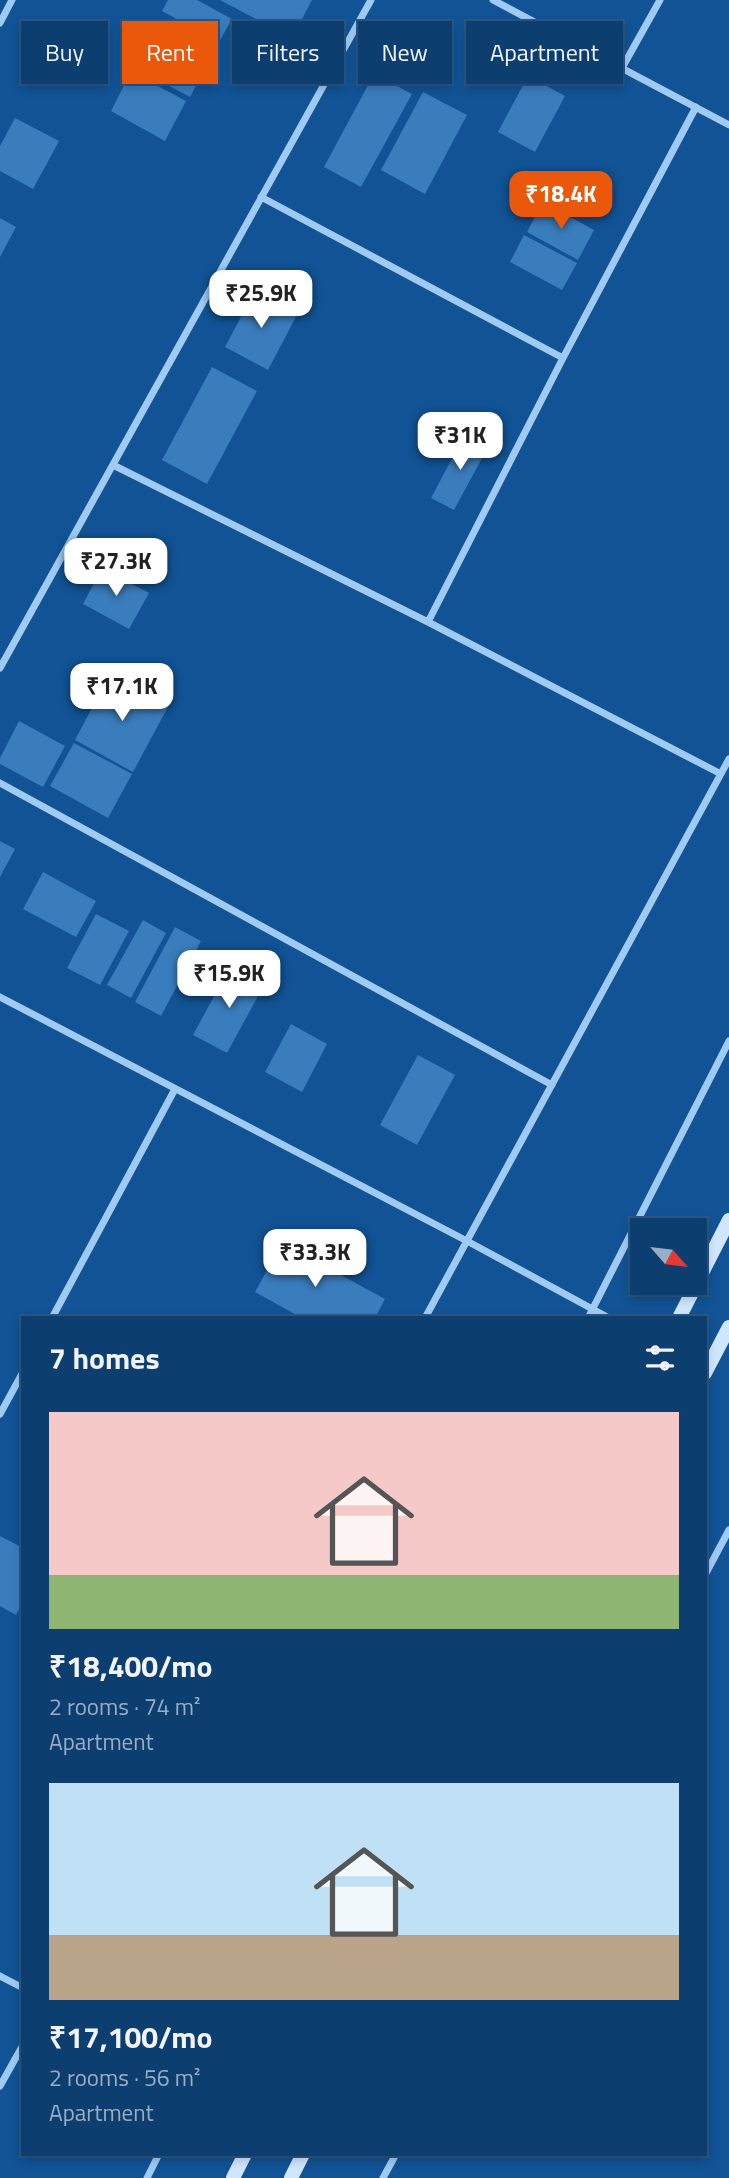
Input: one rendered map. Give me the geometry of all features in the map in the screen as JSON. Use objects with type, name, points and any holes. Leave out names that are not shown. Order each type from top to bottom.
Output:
[{"type":"street","points":[[0,23],[12,0]]},
{"type":"street","points":[[0,668],[371,0]]},
{"type":"street","points":[[492,0],[532,21]]},
{"type":"street","points":[[623,66],[660,0]]},
{"type":"street","points":[[623,69],[729,125]]},
{"type":"street","points":[[428,622],[563,358],[696,107]]},
{"type":"street","points":[[261,197],[563,358]]},
{"type":"street","points":[[113,465],[428,622],[721,774]]},
{"type":"street","points":[[426,1316],[729,759]]},
{"type":"street","points":[[0,783],[552,1085]]},
{"type":"street","points":[[0,997],[606,1316]]},
{"type":"street","points":[[589,1316],[729,1041]]},
{"type":"street","points":[[53,1316],[175,1089]]},
{"type":"street","points":[[680,1316],[729,1220]]},
{"type":"street","points":[[707,1369],[729,1327]]},
{"type":"street","points":[[0,1414],[21,1376]]},
{"type":"street","points":[[707,1571],[729,1530]]},
{"type":"street","points":[[0,1976],[21,1987]]},
{"type":"street","points":[[0,2086],[21,2049]]},
{"type":"street","points":[[147,2178],[158,2156]]},
{"type":"street","points":[[233,2178],[244,2156]]},
{"type":"street","points":[[291,2178],[302,2156]]},
{"type":"street","points":[[383,2178],[395,2156]]},
{"type":"building","points":[[168,0],[197,0],[232,19],[219,42],[218,21],[180,21],[162,11]]},
{"type":"building","points":[[220,0],[312,0],[301,21],[260,21]]},
{"type":"building","points":[[125,84],[154,84],[186,101],[165,141],[111,111]]},
{"type":"building","points":[[166,84],[197,84],[190,97]]},
{"type":"building","points":[[369,84],[393,84],[412,94],[361,187],[324,167]]},
{"type":"building","points":[[524,84],[543,84],[565,96],[535,152],[498,132]]},
{"type":"building","points":[[423,92],[467,115],[425,194],[381,170]]},
{"type":"building","points":[[15,118],[59,141],[33,189],[0,171],[0,146]]},
{"type":"building","points":[[543,202],[594,230],[578,260],[527,232]]},
{"type":"building","points":[[0,218],[16,227],[0,257]]},
{"type":"building","points":[[524,235],[577,263],[562,290],[510,262]]},
{"type":"building","points":[[255,290],[298,313],[268,370],[225,347]]},
{"type":"building","points":[[212,367],[257,391],[207,484],[162,460]]},
{"type":"building","points":[[465,434],[488,447],[454,510],[431,498]]},
{"type":"building","points":[[102,568],[149,593],[129,629],[83,604]]},
{"type":"building","points":[[110,674],[169,705],[133,772],[75,740]]},
{"type":"building","points":[[19,721],[65,746],[43,787],[0,764],[0,758]]},
{"type":"building","points":[[74,743],[132,774],[108,818],[50,786]]},
{"type":"building","points":[[0,841],[15,849],[0,877]]},
{"type":"building","points":[[43,872],[96,901],[76,937],[23,909]]},
{"type":"building","points":[[96,914],[129,931],[100,985],[67,968]]},
{"type":"building","points":[[143,920],[166,933],[131,998],[107,985]]},
{"type":"building","points":[[175,927],[201,941],[161,1016],[135,1002]]},
{"type":"building","points":[[230,967],[264,985],[227,1053],[193,1035]]},
{"type":"building","points":[[291,1024],[327,1044],[302,1092],[265,1072]]},
{"type":"building","points":[[418,1055],[455,1075],[417,1145],[380,1125]]},
{"type":"building","points":[[282,1243],[385,1299],[376,1316],[298,1316],[255,1292]]},
{"type":"building","points":[[0,1536],[21,1547],[21,1605],[16,1615],[0,1606]]}]
